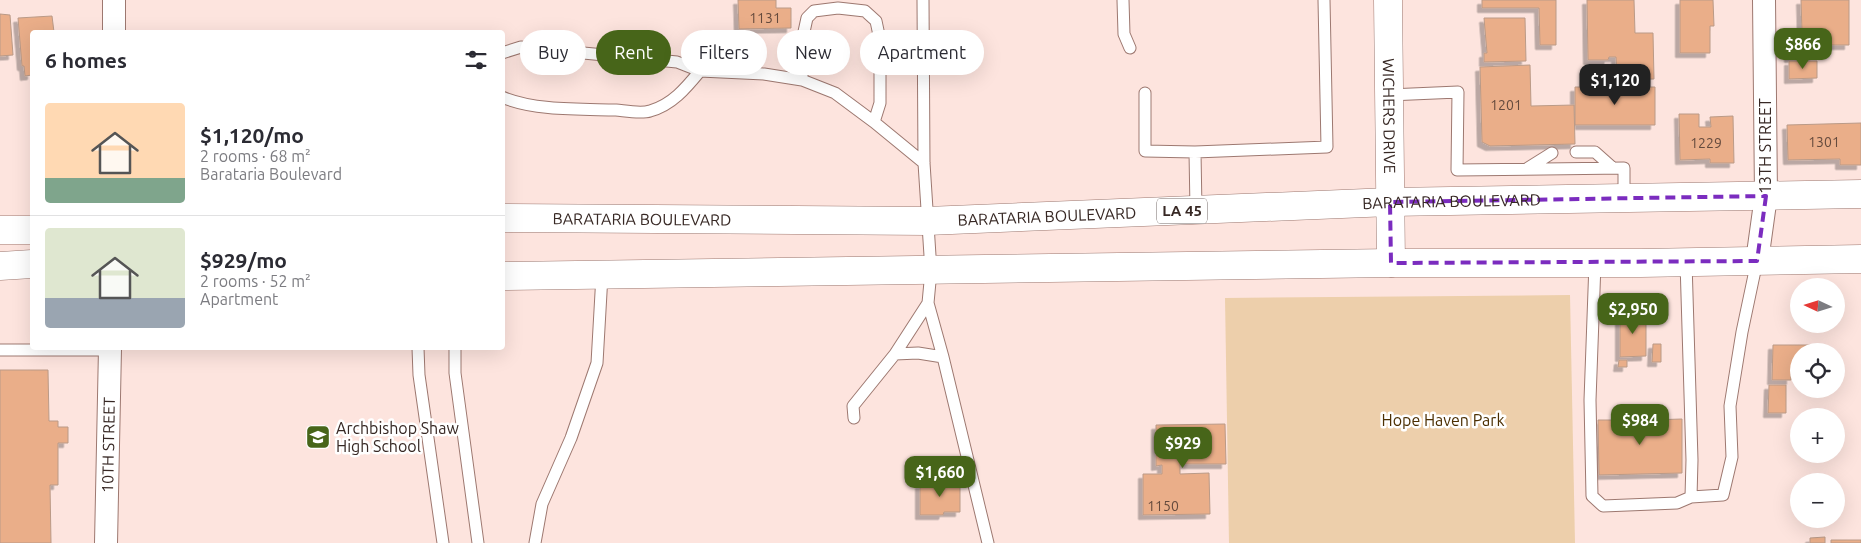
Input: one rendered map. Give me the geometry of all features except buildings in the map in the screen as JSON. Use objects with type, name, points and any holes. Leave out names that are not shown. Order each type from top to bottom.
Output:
[{"type":"main road","name":"WICHERS DRIVE","points":[[1388,0],[1391,263]]},
{"type":"main road","name":"BARATARIA BOULEVARD","points":[[505,218],[927,221],[1390,202],[1861,194]]},
{"type":"main road","points":[[0,230],[30,230]]},
{"type":"main road","points":[[505,276],[1391,263],[1686,262],[1861,259]]},
{"type":"main road","points":[[0,266],[30,264]]},
{"type":"main road","points":[[0,282],[30,282]]},
{"type":"street","points":[[114,0],[114,30]]},
{"type":"street","name":"13TH STREET","points":[[1757,261],[1766,196],[1764,0]]},
{"type":"street","name":"10TH STREET","points":[[106,543],[110,350]]},
{"type":"lane","points":[[923,0],[924,163],[931,270],[928,303],[988,543]]},
{"type":"lane","points":[[1123,0],[1124,34],[1130,48]]},
{"type":"lane","points":[[1145,94],[1145,151],[1195,152],[1327,147],[1324,0]]},
{"type":"lane","points":[[802,80],[802,41],[808,18],[814,11],[838,8],[865,11],[876,21],[880,40],[880,103],[874,122]]},
{"type":"lane","points":[[505,52],[521,47],[681,64]]},
{"type":"lane","points":[[767,74],[802,80],[835,94],[874,122],[924,163]]},
{"type":"lane","points":[[505,98],[516,103],[554,107],[649,112],[670,103],[697,75]]},
{"type":"lane","points":[[1389,95],[1458,92],[1457,170],[1624,168],[1624,198]]},
{"type":"lane","points":[[1195,152],[1196,210]]},
{"type":"lane","points":[[1576,152],[1594,152],[1612,168]]},
{"type":"lane","points":[[1528,169],[1552,153]]},
{"type":"lane","points":[[1595,262],[1590,400],[1592,496],[1603,506],[1677,503],[1691,497],[1723,494],[1732,457],[1730,406],[1742,332],[1757,261]]},
{"type":"lane","points":[[1686,262],[1692,460],[1691,497]]},
{"type":"lane","points":[[535,543],[542,504],[571,438],[597,363],[602,275]]},
{"type":"lane","points":[[854,418],[853,406],[895,354],[928,303]]},
{"type":"lane","points":[[0,350],[30,350]]},
{"type":"lane","points":[[418,350],[443,543]]},
{"type":"lane","points":[[455,350],[455,373],[478,543]]},
{"type":"lane","points":[[895,354],[918,353],[943,357]]},
{"type":"highlighted area","points":[[1766,196],[1757,261],[1391,263],[1390,202]]},
{"type":"green space","name":"Hope Haven Park","points":[[1570,295],[1575,543],[1229,543],[1225,298]]},
{"type":"place","name":"Archbishop Shaw High School","points":[[318,437]]}]
